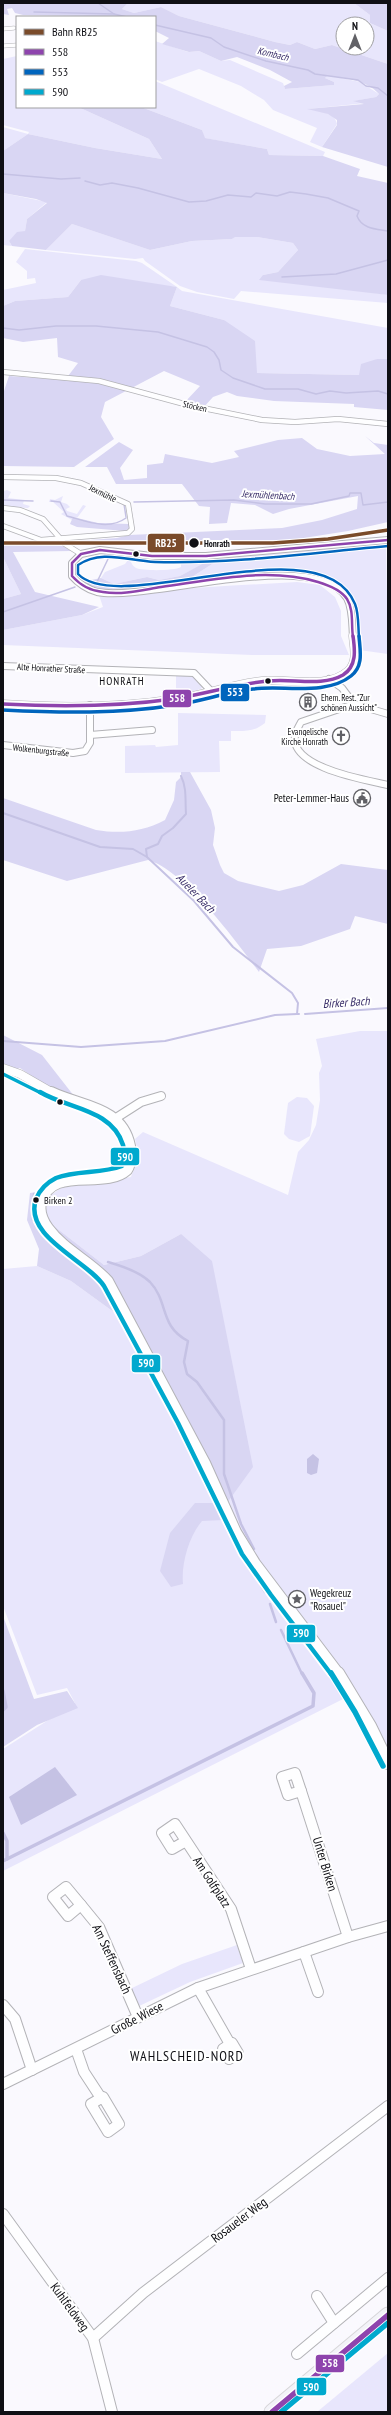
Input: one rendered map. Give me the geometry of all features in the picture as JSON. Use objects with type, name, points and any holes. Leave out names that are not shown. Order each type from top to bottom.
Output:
[{"type":"main road","points":[[272,2412],[388,2315]]},
{"type":"street","points":[[3,29],[14,28]]},
{"type":"street","points":[[3,46],[16,45]]},
{"type":"street","name":"Stöcken","points":[[3,372],[92,380],[188,405],[262,420],[295,422],[344,419],[388,424]]},
{"type":"street","name":"Jexmühle","points":[[3,477],[56,478],[81,483],[128,504],[132,529],[128,533],[41,540],[3,526]]},
{"type":"street","points":[[3,508],[20,510],[43,519],[61,539],[81,554]]},
{"type":"street","points":[[3,704],[46,707],[163,701],[265,681],[329,679],[350,670],[353,665],[355,654],[350,607],[346,597],[332,584],[310,577],[272,575],[130,592],[105,592],[80,585],[73,578],[71,571],[72,563],[81,554],[105,550],[159,557],[229,554],[388,540]]},
{"type":"street","name":"Alte Honrather Straße","points":[[3,666],[194,673],[200,677],[211,691]]},
{"type":"street","points":[[329,679],[342,688],[354,704]]},
{"type":"street","points":[[388,714],[354,704],[302,722],[295,736],[296,748],[301,755],[317,764],[348,776],[388,785]]},
{"type":"street","name":"Wolkenburgstraße","points":[[3,745],[79,753],[85,751],[89,746],[90,705]]},
{"type":"street","points":[[90,735],[152,730]]},
{"type":"street","points":[[3,1068],[18,1071],[53,1093],[92,1104],[116,1118],[128,1139],[131,1156],[129,1168],[125,1172],[109,1177],[59,1183],[51,1186],[42,1197],[40,1208],[42,1220],[57,1238],[96,1267],[108,1281],[205,1463],[242,1543],[340,1677],[370,1726],[388,1763]]},
{"type":"street","points":[[116,1118],[141,1102],[161,1096]]},
{"type":"street","name":"Unter Birken","points":[[302,1791],[348,1937]]},
{"type":"street","name":"Am Golfplatz","points":[[186,1841],[231,1909],[251,1970]]},
{"type":"street","name":"Am Steffensbach","points":[[81,1905],[99,1927],[138,2017]]},
{"type":"street","name":"Große Wiese","points":[[3,2084],[198,1988],[348,1937],[388,1926]]},
{"type":"street","points":[[304,1952],[318,1992]]},
{"type":"street","points":[[198,1988],[230,2044]]},
{"type":"street","points":[[3,2005],[15,2019],[32,2070]]},
{"type":"street","points":[[76,2049],[84,2072],[101,2098]]},
{"type":"street","name":"Rosaueler Weg","points":[[93,2338],[143,2293],[388,2106]]},
{"type":"street","name":"Kuhlfeldweg","points":[[3,2214],[93,2338],[112,2412]]},
{"type":"street","points":[[297,2354],[388,2278]]},
{"type":"street","points":[[317,2296],[334,2322]]},
{"type":"shaded area","points":[[3,3],[128,3],[122,9],[134,13],[161,7],[179,16],[275,42],[290,45],[297,42],[315,49],[332,45],[335,46],[335,56],[364,56],[388,64],[388,167],[322,147],[337,125],[337,120],[328,114],[307,109],[364,104],[353,101],[376,97],[379,94],[369,86],[355,80],[327,76],[325,78],[334,82],[334,85],[285,89],[284,86],[292,82],[270,70],[237,57],[221,61],[199,51],[189,52],[162,44],[169,38],[156,32],[156,16],[23,15],[15,13],[12,8],[7,9],[9,15],[3,14]]},
{"type":"shaded area","points":[[128,3],[354,3],[370,16],[335,16],[335,46],[332,45],[315,49],[297,42],[290,45],[275,42],[179,16],[161,7],[134,13],[122,9]]},
{"type":"shaded area","points":[[354,3],[388,3],[388,31],[375,25],[375,16],[370,15]]},
{"type":"shaded area","points":[[375,25],[388,31],[388,64],[364,56],[375,56]]},
{"type":"shaded area","points":[[156,41],[188,52],[199,51],[221,61],[230,60],[283,83],[285,89],[334,85],[334,82],[325,78],[327,75],[360,82],[379,94],[376,97],[354,101],[366,103],[308,109],[321,111],[330,115],[336,120],[337,124],[322,147],[310,142],[317,128],[273,110],[264,100],[241,86],[199,69],[162,82],[156,79]]},
{"type":"shaded area","points":[[16,56],[16,108],[80,108],[149,139],[162,159],[95,148],[28,134],[29,132],[3,125],[3,59]]},
{"type":"shaded area","points":[[156,81],[325,152],[323,156],[269,155],[267,149],[204,138],[202,130],[144,108],[156,108]]},
{"type":"shaded area","points":[[80,108],[144,108],[202,130],[205,138],[267,149],[269,155],[323,156],[360,169],[357,176],[388,183],[388,295],[259,280],[263,275],[278,272],[298,250],[293,243],[257,237],[235,237],[232,239],[192,241],[150,250],[72,224],[46,250],[12,246],[9,241],[17,232],[25,231],[27,219],[47,203],[36,199],[3,193],[3,151],[28,134],[95,148],[162,159],[149,139]]},
{"type":"shaded area","points":[[3,127],[28,134],[3,151]]},
{"type":"shaded area","points":[[3,193],[47,202],[27,219],[25,231],[9,241],[12,246],[3,245]]},
{"type":"shaded area","points":[[72,224],[150,250],[192,241],[232,239],[234,237],[257,237],[293,243],[298,250],[278,272],[263,275],[388,295],[388,303],[241,291],[234,299],[197,292],[180,286],[143,258],[135,259],[46,250]]},
{"type":"shaded area","points":[[25,249],[136,261],[142,263],[177,287],[81,280],[68,297],[15,301],[3,306],[3,290],[36,283],[35,278],[27,279],[27,271],[16,262]]},
{"type":"shaded area","points":[[101,275],[177,287],[170,306],[224,320],[255,341],[257,373],[359,375],[361,364],[377,359],[388,359],[388,410],[354,407],[354,404],[274,401],[237,396],[227,392],[213,397],[203,408],[184,403],[200,386],[164,371],[105,402],[101,417],[114,439],[74,467],[3,466],[3,394],[9,376],[65,380],[78,363],[58,357],[57,338],[23,342],[3,338],[3,306],[15,301],[68,297],[81,280]]},
{"type":"shaded area","points":[[177,287],[182,291],[388,328],[388,359],[377,359],[359,375],[257,373],[224,320],[170,306]]},
{"type":"shaded area","points":[[365,436],[374,443],[388,445],[388,522],[348,531],[291,540],[77,541],[117,538],[129,535],[282,528],[322,520],[357,509],[358,496],[289,509],[273,514],[255,505],[231,503],[227,523],[209,524],[210,507],[199,506],[182,484],[116,484],[107,467],[85,467],[119,442],[133,450],[120,468],[124,480],[147,478],[147,465],[163,463],[165,454],[212,463],[239,457],[234,451],[278,440],[302,438],[317,449],[350,456],[385,454]]},
{"type":"shaded area","points":[[7,490],[11,492],[8,498],[24,500],[23,504],[30,506],[28,508],[3,507],[3,491]]},
{"type":"shaded area","points":[[63,496],[61,502],[70,507],[66,509],[67,511],[77,514],[83,505],[86,506],[77,518],[73,517],[72,520],[61,514],[64,512],[53,502],[49,502],[50,499],[55,500]]},
{"type":"shaded area","points":[[73,517],[98,523],[129,524],[130,528],[125,531],[77,527],[70,524]]},
{"type":"shaded area","points":[[386,543],[388,654],[359,650],[356,608],[351,596],[337,583],[318,576],[296,572],[247,573],[184,582],[220,559],[215,558]]},
{"type":"shaded area","points":[[3,544],[63,546],[71,551],[13,552],[35,592],[99,607],[82,615],[3,630],[3,599],[21,594],[3,557]]},
{"type":"shaded area","points":[[3,557],[21,594],[3,599]]},
{"type":"shaded area","points":[[204,559],[205,563],[180,576],[159,580],[147,577],[114,584],[101,578],[105,572],[125,564],[128,560],[136,568],[158,570],[181,567],[181,560]]},
{"type":"shaded area","points":[[204,559],[220,559],[184,582],[106,591],[89,587],[82,582],[101,578],[114,584],[147,577],[159,580],[180,576],[204,563]]},
{"type":"shaded area","points":[[297,582],[320,585],[335,597],[341,611],[341,636],[349,655],[252,655],[3,645],[3,630],[82,615],[103,607],[99,595],[96,594],[120,597],[179,589]]},
{"type":"shaded area","points":[[176,675],[195,677],[203,685],[201,689],[179,695],[176,688]]},
{"type":"shaded area","points":[[178,713],[266,715],[265,723],[261,726],[249,730],[231,731],[231,741],[219,741],[220,772],[125,773],[125,746],[155,745],[156,747],[178,745]]},
{"type":"shaded area","points":[[181,772],[190,772],[211,810],[215,828],[213,845],[224,873],[238,881],[279,891],[303,885],[341,864],[388,870],[388,924],[355,916],[350,929],[301,946],[267,949],[259,972],[208,908],[177,877],[162,866],[148,860],[67,881],[3,860],[3,798],[96,830],[114,832],[131,831],[148,827],[165,820],[174,800],[176,782],[181,777]]},
{"type":"shaded area","points":[[360,1031],[388,1031],[388,1753],[369,1712],[245,1540],[227,1503],[181,1234],[141,1256],[104,1265],[46,1220],[47,1198],[61,1188],[131,1177],[139,1156],[135,1139],[143,1132],[288,1195],[298,1152],[309,1140],[316,1125],[320,1100],[319,1073],[322,1066],[316,1039]]},
{"type":"shaded area","points":[[3,1035],[42,1055],[74,1096],[57,1093],[20,1068],[3,1074]]},
{"type":"shaded area","points":[[297,1097],[307,1098],[314,1106],[310,1136],[299,1142],[289,1139],[284,1134],[288,1103]]},
{"type":"shaded area","points":[[37,1192],[45,1209],[46,1220],[104,1265],[141,1256],[181,1234],[212,1261],[253,1467],[227,1503],[133,1326],[71,1281],[37,1266],[39,1249],[27,1220],[30,1193]]},
{"type":"shaded area","points":[[37,1266],[71,1281],[133,1326],[252,1567],[319,1655],[347,1697],[3,1871],[3,1749],[75,1703],[67,1688],[37,1695],[3,1606],[3,1269]]},
{"type":"shaded area","points":[[313,1454],[319,1459],[317,1473],[311,1475],[307,1473],[307,1459]]},
{"type":"shaded area","points":[[195,1503],[214,1503],[223,1520],[202,1521],[197,1527],[190,1542],[185,1559],[183,1568],[183,1584],[171,1587],[160,1571],[170,1533]]},
{"type":"shaded area","points":[[3,1616],[34,1699],[67,1691],[78,1708],[37,1725],[3,1747]]},
{"type":"shaded area","points":[[55,1767],[77,1795],[21,1825],[9,1797]]},
{"type":"shaded area","points":[[237,1945],[243,1963],[190,1982],[137,2007],[130,1989],[182,1964]]},
{"type":"shaded area","points":[[388,2353],[388,2412],[317,2412]]},
{"type":"waterway","name":"Kombach","points":[[98,3],[114,14]]},
{"type":"waterway","name":"Kombach","points":[[34,12],[114,14]]},
{"type":"waterway","name":"Kombach","points":[[114,14],[123,16]]},
{"type":"waterway","name":"Kombach","points":[[156,25],[211,38],[224,47],[266,61],[308,70],[315,74],[358,80],[366,86],[378,88],[388,96]]},
{"type":"waterway","points":[[3,174],[61,179],[80,178]]},
{"type":"waterway","points":[[85,181],[100,185],[112,183],[138,188],[189,202],[206,201],[228,195],[251,197],[256,193],[277,196],[290,192],[306,194],[328,198],[359,211],[357,216],[362,224],[370,228],[388,231]]},
{"type":"waterway","points":[[282,277],[336,274],[388,260]]},
{"type":"waterway","points":[[3,328],[19,330],[56,326],[96,326],[158,332],[207,347],[214,352],[219,360],[221,370],[233,378],[265,389],[298,389],[316,394],[330,391],[346,393],[378,391],[388,394]]},
{"type":"waterway","name":"Jexmühlenbach","points":[[134,502],[234,500],[265,504],[311,504],[349,496],[350,493],[361,493],[363,505],[388,502]]},
{"type":"waterway","name":"Jexmühlenbach","points":[[3,500],[33,501]]},
{"type":"waterway","name":"Jexmühlenbach","points":[[51,501],[60,502],[67,516],[97,524],[112,524],[126,518]]},
{"type":"waterway","name":"Jexmühlenbach","points":[[124,504],[126,517]]},
{"type":"waterway","points":[[87,584],[97,582],[108,559],[104,553]]},
{"type":"waterway","points":[[3,612],[75,587]]},
{"type":"waterway","name":"Aueler Bach","points":[[147,857],[146,849],[158,844],[162,836],[173,828],[186,814],[185,790],[181,776]]},
{"type":"waterway","points":[[3,813],[100,847],[133,849],[147,857]]},
{"type":"waterway","name":"Aueler Bach","points":[[147,857],[194,901],[233,947],[292,993],[298,1003],[297,1014]]},
{"type":"waterway","name":"Birker Bach","points":[[305,1014],[388,1008]]},
{"type":"waterway","name":"Aueler Bach","points":[[3,1041],[81,1047],[165,1041],[275,1015],[297,1014]]},
{"type":"waterway","points":[[33,1220],[34,1194]]},
{"type":"waterway","points":[[36,1226],[56,1244]]},
{"type":"waterway","points":[[108,1262],[125,1267],[146,1278],[156,1290],[172,1328],[188,1341],[184,1362],[187,1374],[197,1382],[224,1420],[224,1474],[241,1524],[254,1549]]},
{"type":"waterway","points":[[250,1568],[265,1592]]},
{"type":"waterway","points":[[270,1604],[276,1622]]},
{"type":"waterway","points":[[281,1630],[302,1674]]},
{"type":"waterway","points":[[7,1859],[313,1706],[314,1693],[302,1673]]},
{"type":"waterway","points":[[3,1691],[6,1707],[3,1710]]},
{"type":"waterway","points":[[3,1833],[7,1841],[7,1859]]},
{"type":"waterway","points":[[3,1861],[7,1859]]},
{"type":"rail line","name":"RB25","points":[[3,543],[273,543],[328,539],[388,530]]},
{"type":"transit line","name":"558","points":[[3,704],[110,706],[153,702],[188,697],[256,682],[283,680],[312,681],[334,678],[343,675],[350,669],[354,661],[355,649],[352,616],[349,602],[344,595],[327,585],[306,578],[257,576],[231,577],[129,592],[103,592],[91,590],[85,587],[72,576],[72,563],[81,554],[100,550],[152,556],[206,556],[388,540]]},
{"type":"transit line","name":"553","points":[[3,710],[69,713],[112,712],[156,708],[252,689],[312,688],[342,682],[353,675],[359,665],[361,655],[358,616],[355,603],[340,583],[314,573],[280,570],[199,576],[127,586],[103,586],[93,584],[83,579],[78,574],[78,565],[86,560],[104,556],[154,562],[212,561],[388,546]]},
{"type":"transit line","name":"590","points":[[3,1074],[23,1082],[48,1097],[105,1119],[119,1134],[125,1156],[125,1161],[122,1166],[111,1170],[70,1175],[47,1183],[39,1192],[34,1205],[35,1216],[39,1226],[56,1245],[87,1268],[100,1280],[104,1286],[178,1423],[242,1554],[260,1581],[326,1666],[343,1691],[383,1766]]},
{"type":"transit line","name":"558","points":[[272,2412],[388,2315]]},
{"type":"transit line","name":"590","points":[[281,2412],[388,2323]]},
{"type":"place","name":"Honrath","points":[[194,543]]},
{"type":"place","name":"Ehem. Rest. \"Zur schönen Aussicht\"","points":[[308,702]]},
{"type":"place","name":"Evangelische Kirche Honrath","points":[[341,736]]},
{"type":"place","name":"Peter-Lemmer-Haus","points":[[362,798]]},
{"type":"place","name":"Birken 2","points":[[36,1200]]},
{"type":"place","name":"Wegekreuz \"Rosauel\"","points":[[297,1599]]},
{"type":"district","name":"HONRATH","points":[[122,681]]},
{"type":"district","name":"WAHLSCHEID-NORD","points":[[187,2056]]}]
